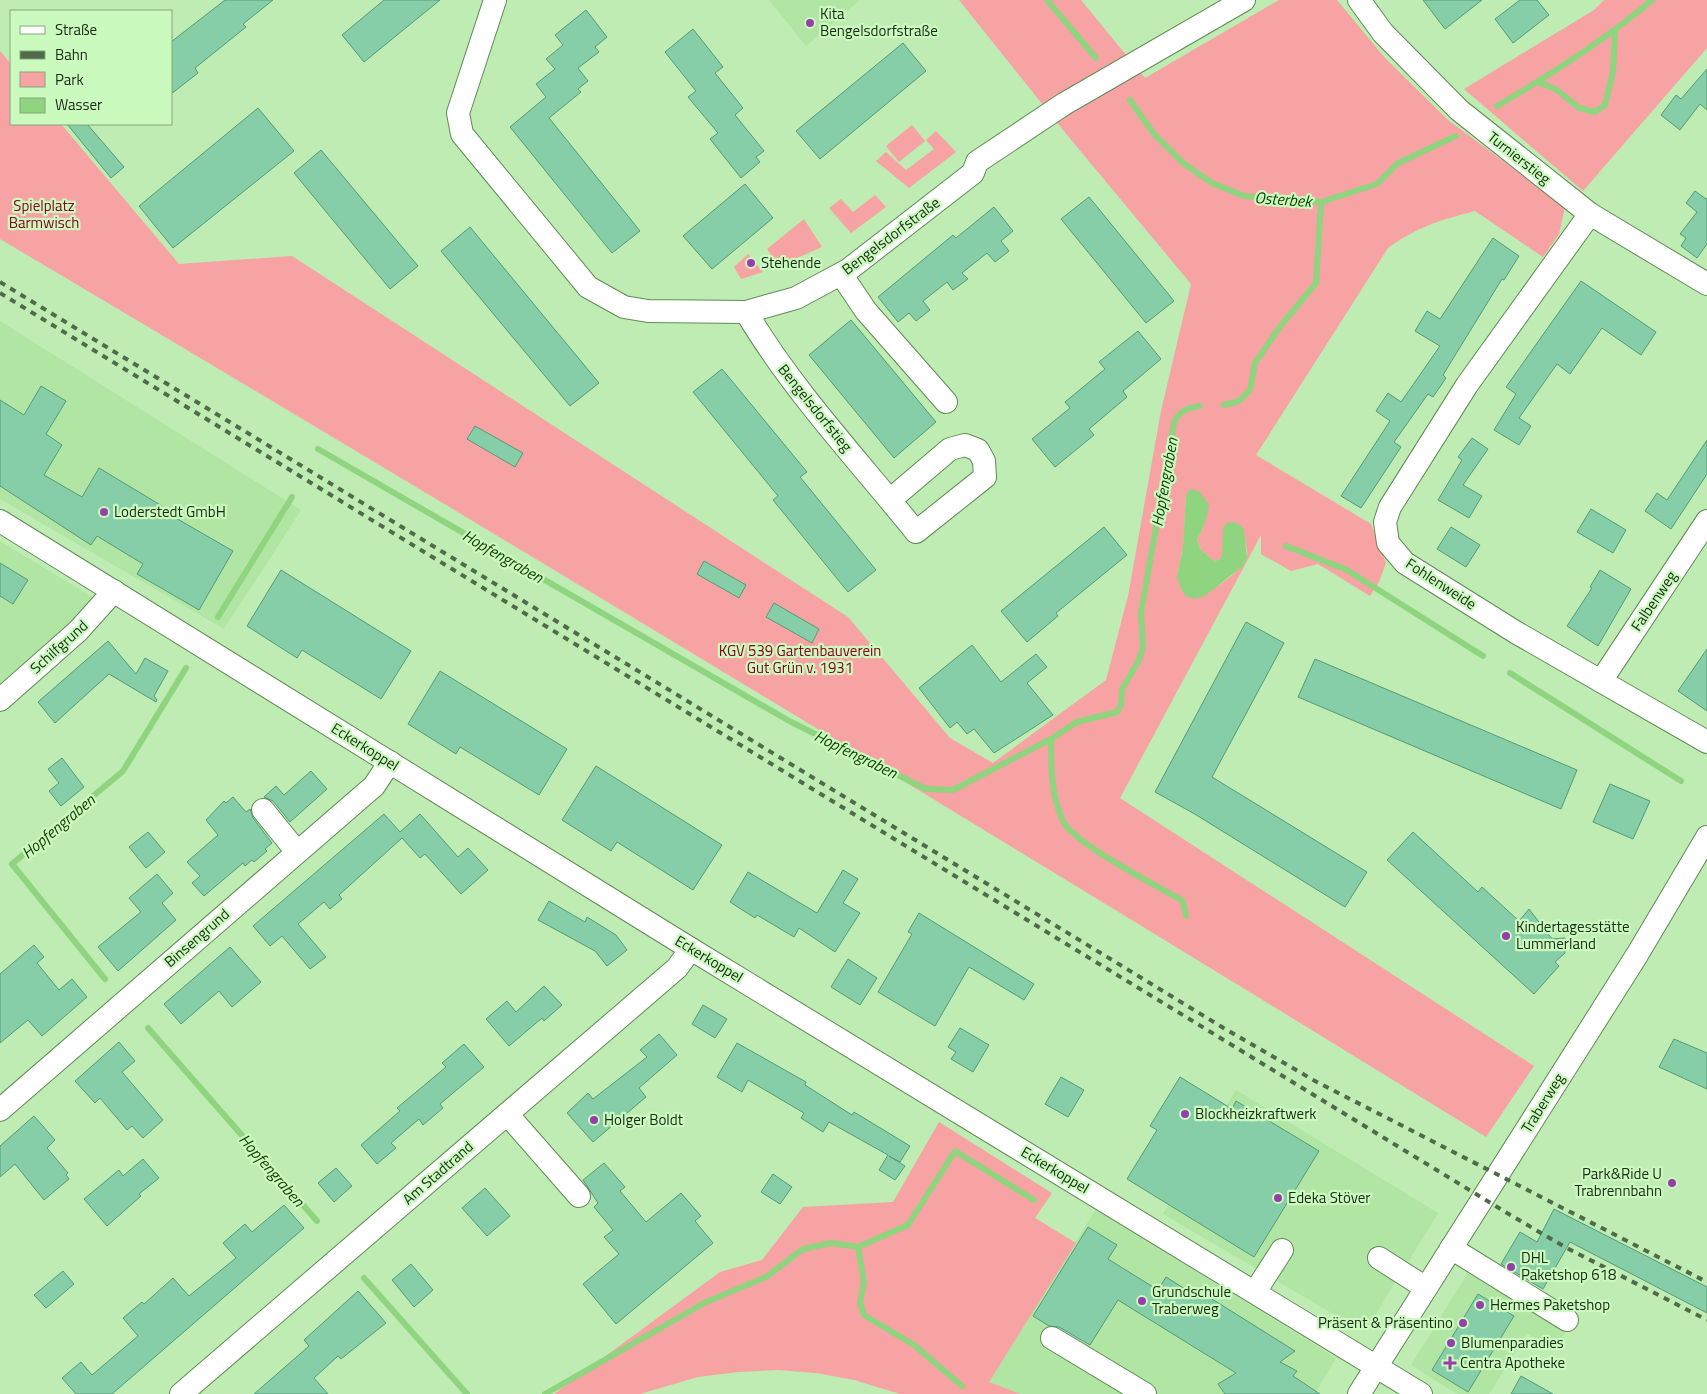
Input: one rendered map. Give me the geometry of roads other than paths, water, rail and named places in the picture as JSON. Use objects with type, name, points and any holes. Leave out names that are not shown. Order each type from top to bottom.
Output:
[{"type":"street","name":"Bengelsdorfstraße","points":[[495,0],[458,113],[462,134],[588,287],[624,307],[648,310],[746,312],[796,298],[841,274],[973,173],[977,162],[1064,104],[1244,0]]},
{"type":"street","name":"Turnierstieg","points":[[1359,0],[1383,33],[1459,110],[1590,214],[1707,284]]},
{"type":"street","name":"Fohlenweide","points":[[1590,214],[1467,385],[1390,507],[1384,522],[1388,543],[1405,563],[1517,633],[1707,742]]},
{"type":"street","points":[[841,274],[866,311],[946,402]]},
{"type":"street","name":"Bengelsdorfstieg","points":[[746,312],[770,353],[890,500]]},
{"type":"street","name":"Eckerkoppel","points":[[0,521],[691,948],[1421,1394]]},
{"type":"street","name":"Falbenweg","points":[[1601,681],[1707,521]]},
{"type":"street","name":"Schilfgrund","points":[[0,700],[78,631],[114,591]]},
{"type":"street","name":"Binsengrund","points":[[0,1110],[374,786],[390,762]]},
{"type":"street","points":[[263,810],[297,852]]},
{"type":"street","name":"Traberweg","points":[[1359,1394],[1666,909],[1707,836]]},
{"type":"street","name":"Am Stadtrand","points":[[182,1394],[677,968],[691,948]]},
{"type":"street","points":[[507,1114],[579,1196]]},
{"type":"street","points":[[1451,1248],[1568,1320]]},
{"type":"street","points":[[1255,1292],[1282,1250]]},
{"type":"street","points":[[1379,1258],[1426,1288]]},
{"type":"street","points":[[1052,1338],[1145,1394]]},
{"type":"water","points":[[1190,489],[1199,491],[1209,505],[1205,523],[1197,540],[1201,550],[1215,562],[1222,557],[1223,527],[1229,522],[1237,523],[1244,529],[1247,558],[1243,566],[1206,595],[1195,599],[1186,596],[1181,589],[1177,576],[1183,547],[1186,495]]},
{"type":"waterway","name":"Osterbek","points":[[1047,0],[1096,58]]},
{"type":"waterway","name":"Osterbek","points":[[1497,106],[1577,56],[1652,0]]},
{"type":"waterway","name":"Osterbek","points":[[1539,82],[1557,90],[1579,108],[1595,112],[1605,105],[1613,72],[1615,32]]},
{"type":"waterway","name":"Osterbek","points":[[1130,100],[1154,134],[1183,163],[1212,183],[1244,196],[1321,202],[1377,184],[1398,163],[1456,136]]},
{"type":"waterway","name":"Hopfengraben","points":[[1224,405],[1239,401],[1250,390],[1255,363],[1279,328],[1316,283],[1321,202]]},
{"type":"waterway","name":"Hopfengraben","points":[[318,449],[791,722],[926,789],[953,790],[1051,739],[1077,722],[1117,712],[1121,705],[1122,689],[1138,662],[1143,648],[1141,613],[1174,423],[1184,411],[1200,406]]},
{"type":"waterway","name":"Hopfengraben","points":[[218,617],[292,497]]},
{"type":"waterway","points":[[1286,546],[1347,570],[1483,656]]},
{"type":"waterway","name":"Hopfengraben","points":[[105,979],[12,864],[123,771],[186,668]]},
{"type":"waterway","points":[[1510,673],[1681,781]]},
{"type":"waterway","points":[[1051,739],[1054,791],[1063,821],[1070,830],[1099,852],[1183,901],[1186,916]]},
{"type":"waterway","name":"Hopfengraben","points":[[148,1028],[317,1221]]},
{"type":"waterway","points":[[545,1394],[704,1303],[766,1277],[803,1249],[831,1243],[858,1247],[908,1225],[955,1151],[1034,1200]]},
{"type":"waterway","points":[[858,1247],[864,1282],[860,1303],[864,1315],[914,1345],[962,1386]]},
{"type":"waterway","name":"Hopfengraben","points":[[364,1278],[467,1394]]},
{"type":"railway","points":[[0,282],[1222,1027],[1315,1081],[1707,1282]]},
{"type":"railway","points":[[0,293],[1512,1216],[1565,1247],[1707,1320]]},
{"type":"place","name":"Kita Bengelsdorfstraße","points":[[810,23]]},
{"type":"place","name":"Stehende","points":[[751,263]]},
{"type":"place","name":"Loderstedt GmbH","points":[[104,512]]},
{"type":"place","name":"Kindertagesstätte Lummerland","points":[[1506,936]]},
{"type":"place","name":"Blockheizkraftwerk","points":[[1185,1114]]},
{"type":"place","name":"Holger Boldt","points":[[594,1120]]},
{"type":"place","name":"Park&Ride U Trabrennbahn","points":[[1672,1183]]},
{"type":"place","name":"Edeka Stöver","points":[[1278,1198]]},
{"type":"place","name":"DHL Paketshop 618","points":[[1511,1267]]},
{"type":"place","name":"Grundschule Traberweg","points":[[1142,1301]]},
{"type":"place","name":"Hermes Paketshop","points":[[1480,1305]]},
{"type":"place","name":"Präsent & Präsentino","points":[[1463,1323]]},
{"type":"place","name":"Blumenparadies","points":[[1451,1343]]},
{"type":"place","name":"Centra Apotheke","points":[[1450,1363]]},
{"type":"park label","name":"Spielplatz Barmwisch","points":[[44,214]]},
{"type":"park label","name":"KGV 539 Gartenbauverein Gut Grün v. 1931","points":[[800,660]]}]
